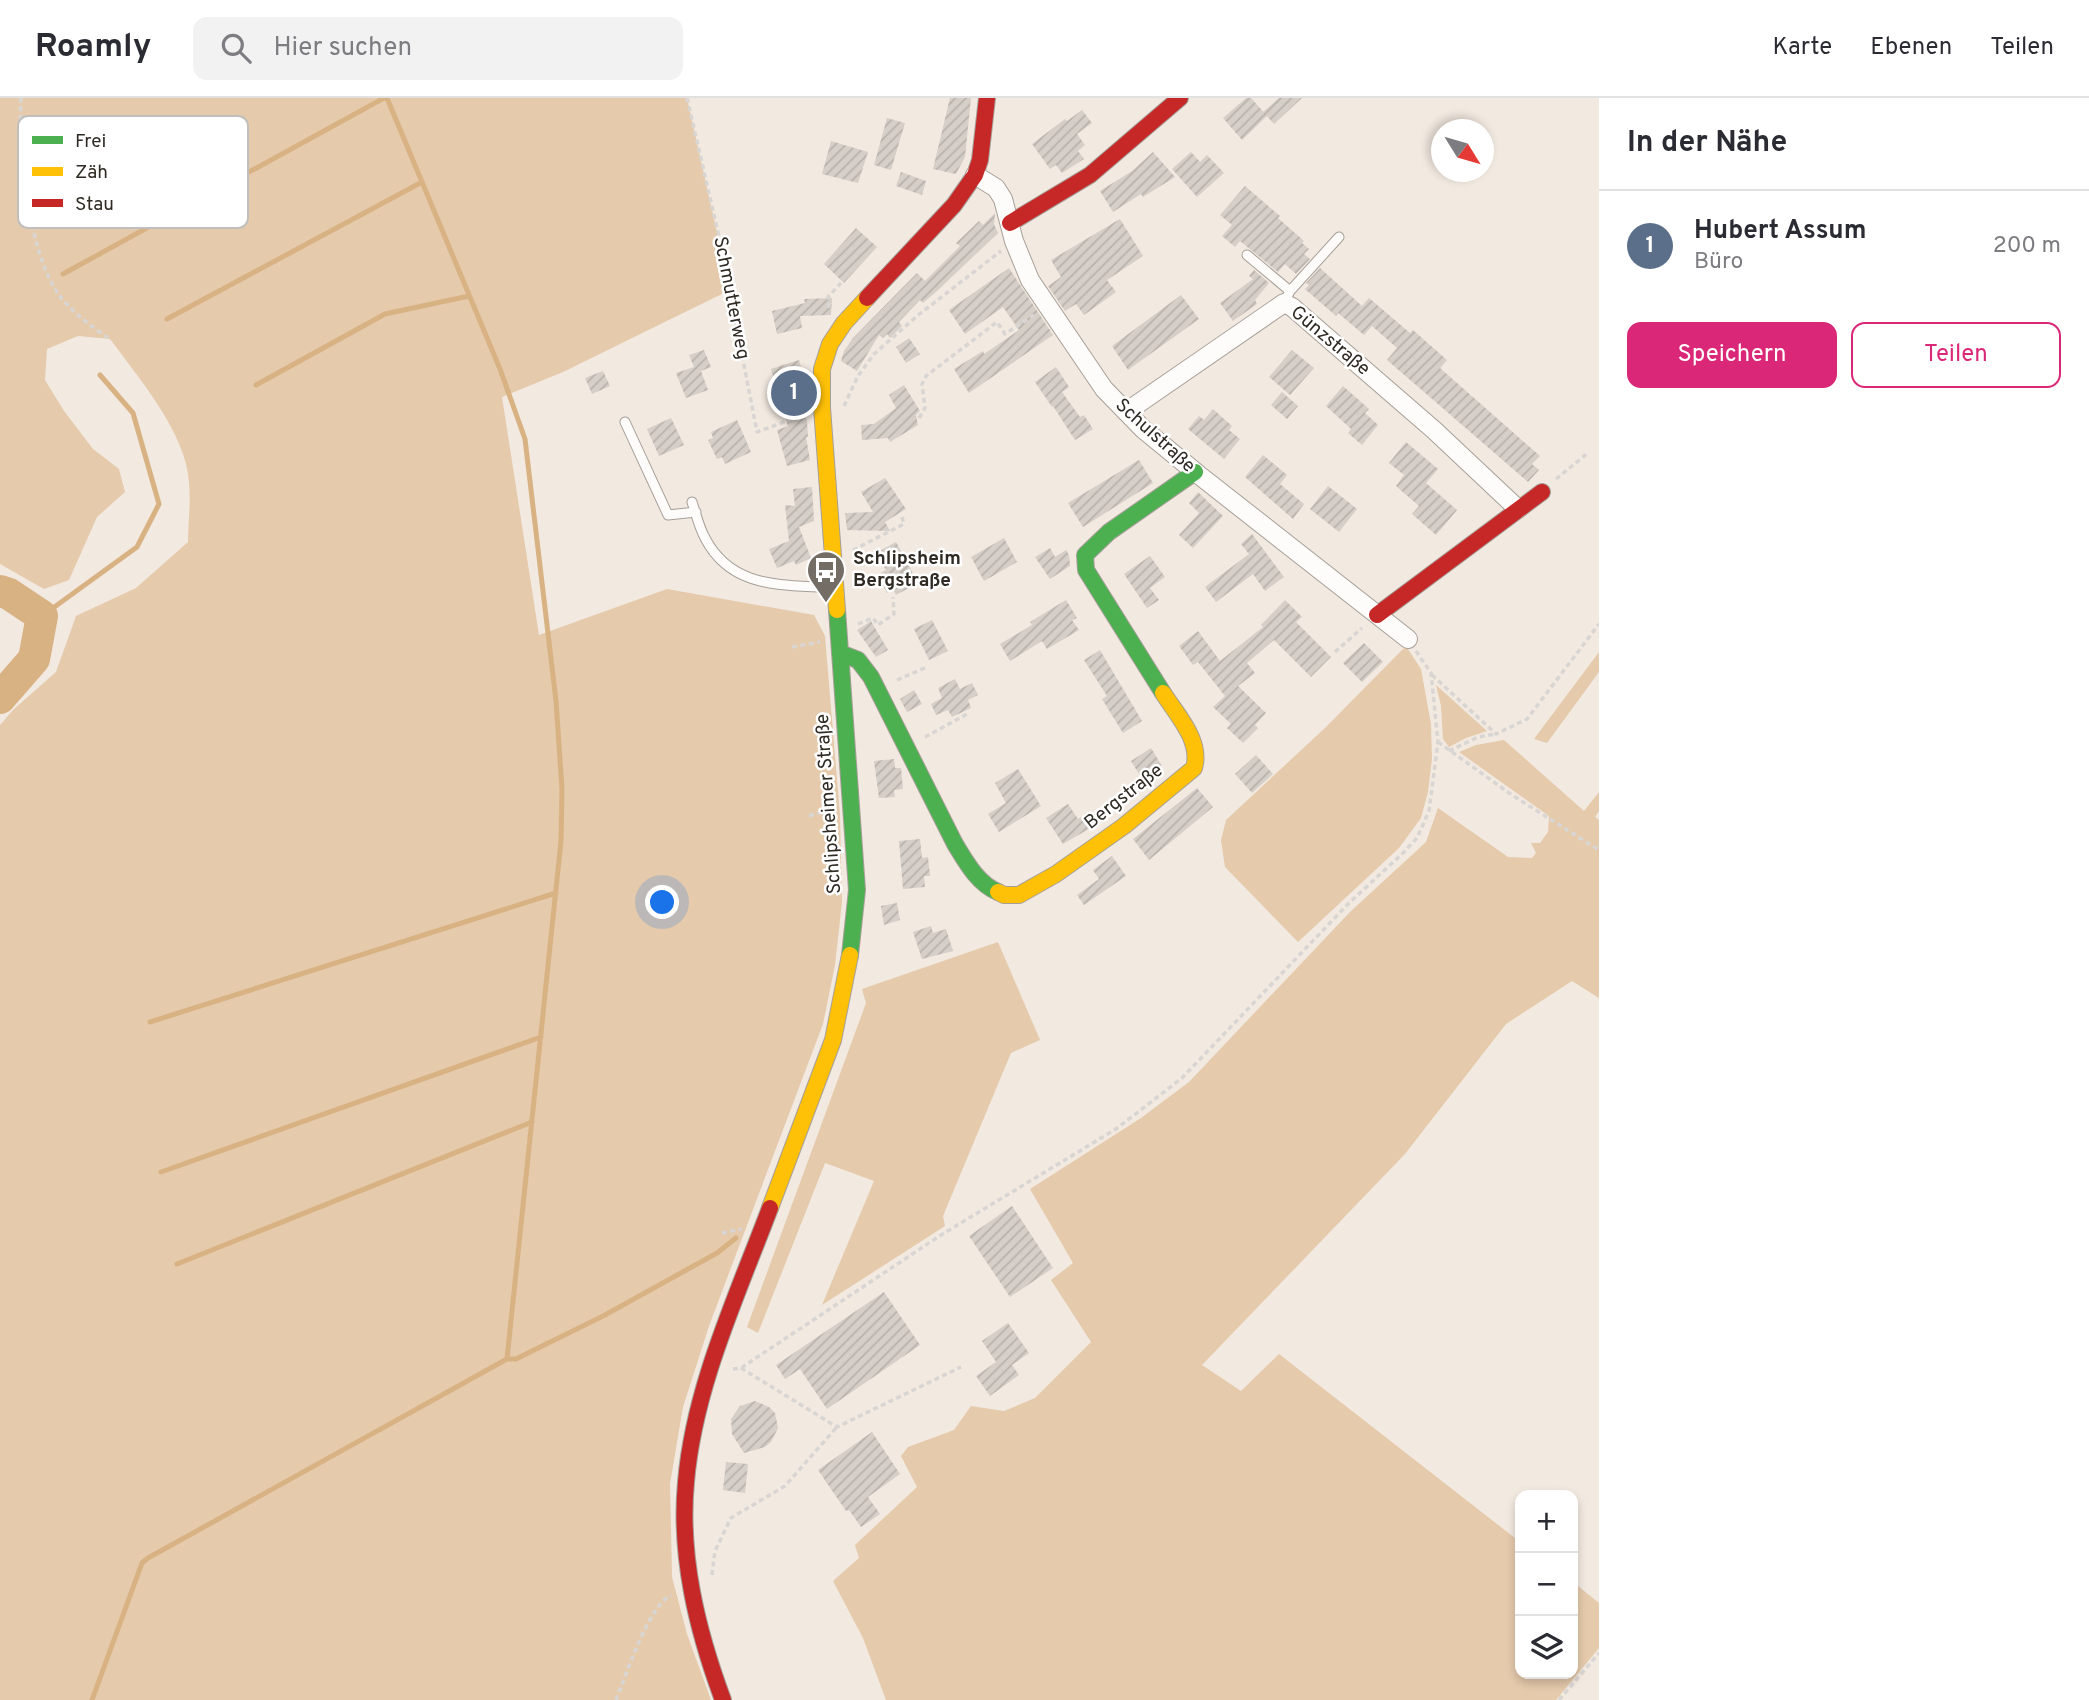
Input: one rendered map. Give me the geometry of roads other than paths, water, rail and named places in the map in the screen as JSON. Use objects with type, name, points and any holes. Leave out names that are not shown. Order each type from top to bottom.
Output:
[{"type":"street","name":"Schlipsheimer Straße","points":[[723,1700],[711,1670],[690,1584],[686,1528],[690,1452],[710,1367],[833,1040],[845,991],[857,890],[822,408],[822,369],[830,344],[844,323],[954,205],[975,175],[980,160],[987,98]]},
{"type":"street","points":[[1010,223],[1090,175],[1180,98]]},
{"type":"street","name":"Schulstraße","points":[[975,175],[996,188],[1003,199],[1014,242],[1030,280],[1104,389],[1126,412],[1195,472],[1408,639]]},
{"type":"street","name":"Günzstraße","points":[[1126,412],[1287,297],[1292,307],[1434,430],[1518,509]]},
{"type":"street","name":"Bergstraße","points":[[840,653],[858,660],[877,689],[972,870],[990,889],[1004,895],[1019,895],[1056,874],[1124,826],[1194,768],[1198,755],[1193,741],[1086,570],[1085,555],[1096,540],[1175,489],[1195,472]]},
{"type":"street","points":[[1377,615],[1542,492]]},
{"type":"lane","points":[[1247,254],[1287,297],[1339,237]]},
{"type":"lane","points":[[625,422],[668,515],[696,512]]},
{"type":"lane","points":[[692,502],[705,537],[714,551],[729,567],[745,577],[763,583],[835,588]]},
{"type":"waterway","points":[[248,173],[384,98]]},
{"type":"waterway","points":[[92,1700],[142,1563],[148,1558],[507,1359],[561,841],[562,789],[556,701],[525,439],[500,369],[387,98]]},
{"type":"waterway","points":[[167,319],[422,182]]},
{"type":"waterway","points":[[63,274],[147,228]]},
{"type":"waterway","points":[[256,385],[385,314],[469,296]]},
{"type":"waterway","points":[[42,616],[137,547],[159,504],[133,413],[100,375]]},
{"type":"waterway","points":[[0,591],[42,616],[34,659],[0,698]]},
{"type":"waterway","points":[[150,1022],[556,893]]},
{"type":"waterway","points":[[161,1172],[541,1037]]},
{"type":"waterway","points":[[177,1264],[532,1122]]},
{"type":"waterway","points":[[507,1359],[516,1359],[605,1315],[717,1253],[736,1238]]},
{"type":"place","name":"Hubert Assum","points":[[794,393]]},
{"type":"place","name":"Schlipsheim Bergstraße","points":[[826,604]]}]
